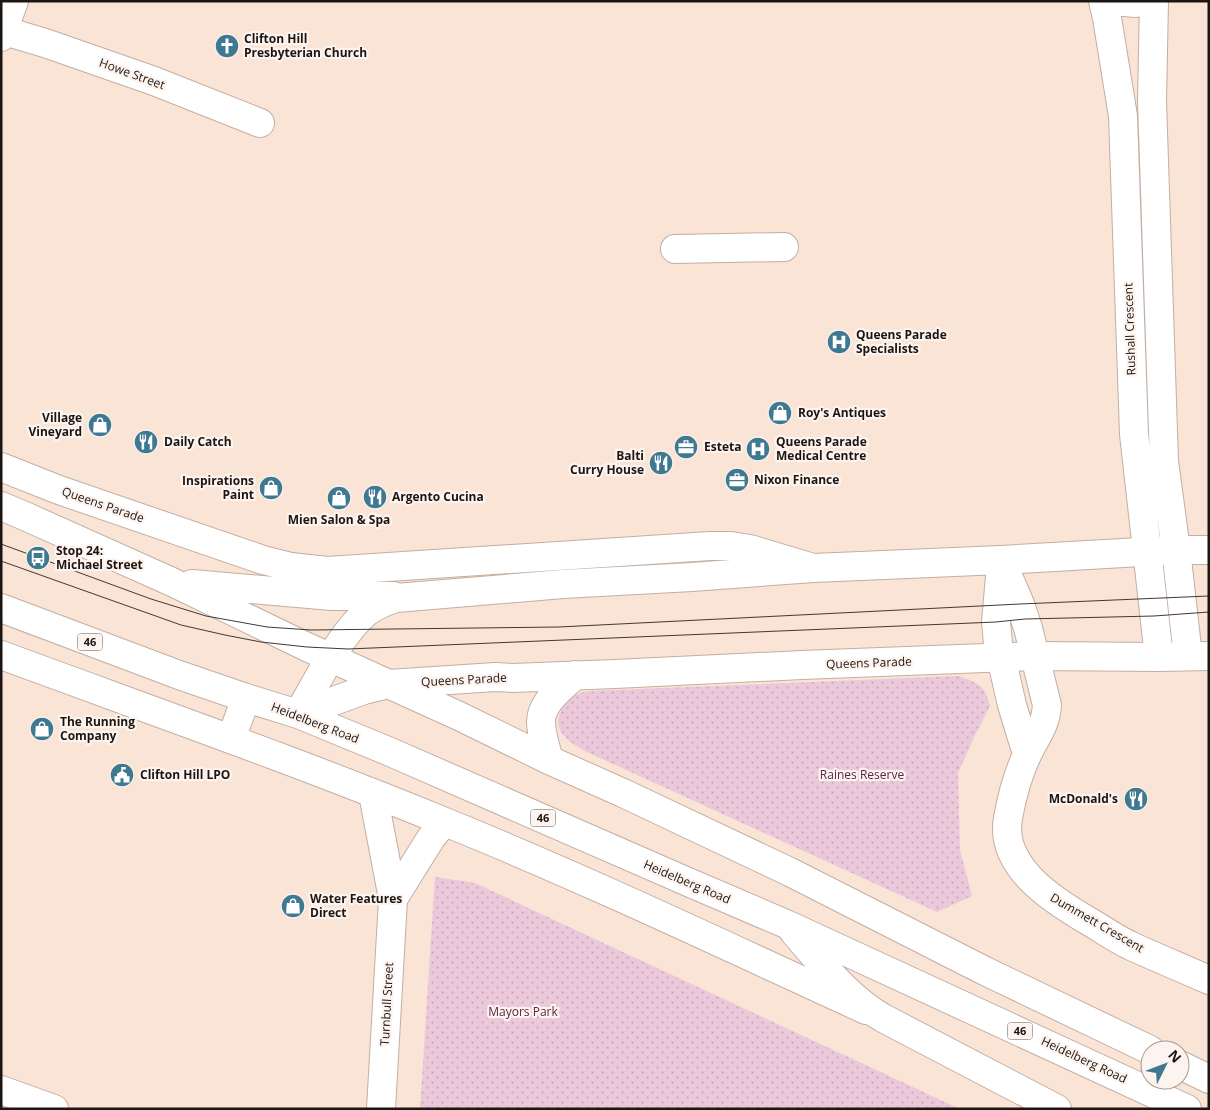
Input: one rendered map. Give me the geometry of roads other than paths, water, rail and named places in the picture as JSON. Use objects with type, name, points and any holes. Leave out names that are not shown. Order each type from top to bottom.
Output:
[{"type":"main road","points":[[2,33],[14,1]]},
{"type":"main road","name":"Rushall Crescent","points":[[1104,1],[1123,116],[1134,434],[1160,657]]},
{"type":"main road","points":[[1114,1],[1136,3],[1142,1]]},
{"type":"main road","points":[[1154,1],[1152,101],[1164,461],[1176,550],[1198,656]]},
{"type":"main road","name":"Howe Street","points":[[2,33],[45,43],[136,75],[260,123]]},
{"type":"main road","points":[[675,249],[784,248]]},
{"type":"main road","name":"Queens Parade","points":[[172,582],[1,506],[8,469],[59,490],[263,560],[291,567],[327,571],[731,546],[813,568]]},
{"type":"main road","name":"Queens Parade","points":[[298,714],[331,657],[350,630],[363,616],[382,603],[404,596],[813,568],[1209,550]]},
{"type":"main road","points":[[562,555],[563,584]]},
{"type":"main road","points":[[1001,560],[996,622],[998,644],[1012,705],[1028,754]]},
{"type":"main road","name":"Dummett Crescent","points":[[1001,560],[1022,612],[1036,656],[1047,704],[1047,713],[1042,729],[1028,754],[1013,793],[1007,822],[1007,838],[1013,854],[1032,881],[1069,910],[1127,944],[1209,980]]},
{"type":"main road","points":[[172,582],[332,596],[404,596]]},
{"type":"main road","points":[[172,582],[790,872],[987,972],[1140,1045]]},
{"type":"main road","name":"Heidelberg Road","points":[[1,608],[180,675],[298,714],[388,750],[786,924],[1187,1109]]},
{"type":"main road","points":[[1,655],[317,772],[551,866],[883,1018],[1057,1109]]},
{"type":"main road","name":"Queens Parade","points":[[298,714],[364,690],[389,684],[494,677],[615,674],[1000,657],[1198,656]]},
{"type":"main road","points":[[549,760],[541,724],[542,714],[550,701],[575,675]]},
{"type":"main road","points":[[230,739],[246,698]]},
{"type":"main road","name":"Turnbull Street","points":[[373,794],[393,899],[381,1109]]},
{"type":"main road","name":"Turnbull Street","points":[[393,899],[431,838],[444,822]]},
{"type":"main road","points":[[786,924],[843,987],[867,1008],[883,1018]]},
{"type":"main road","points":[[1190,1070],[1209,1079]]},
{"type":"main road","points":[[1,1090],[54,1109]]},
{"type":"tram line","points":[[1,544],[151,599],[206,616],[267,627],[311,630],[559,627],[1209,596]]},
{"type":"tram line","points":[[1,561],[181,625],[261,642],[348,649],[996,622],[1025,619],[1154,616],[1209,612]]},
{"type":"place","name":"Clifton Hill Presbyterian Church","points":[[227,46]]},
{"type":"place","name":"Queens Parade Specialists","points":[[839,342]]},
{"type":"place","name":"Roy's Antiques","points":[[780,413]]},
{"type":"place","name":"Village Vineyard","points":[[100,425]]},
{"type":"place","name":"Daily Catch","points":[[146,442]]},
{"type":"place","name":"Esteta","points":[[686,447]]},
{"type":"place","name":"Queens Parade Medical Centre","points":[[758,449]]},
{"type":"place","name":"Balti Curry House","points":[[661,463]]},
{"type":"place","name":"Nixon Finance","points":[[737,480]]},
{"type":"place","name":"Inspirations Paint","points":[[271,488]]},
{"type":"place","name":"Argento Cucina","points":[[375,497]]},
{"type":"place","name":"Mien Salon & Spa","points":[[339,498]]},
{"type":"place","name":"Stop 24: Michael Street","points":[[38,558]]},
{"type":"place","name":"The Running Company","points":[[42,729]]},
{"type":"place","name":"Clifton Hill LPO","points":[[122,775]]},
{"type":"place","name":"McDonald's","points":[[1136,799]]},
{"type":"place","name":"Water Features Direct","points":[[293,906]]},
{"type":"park label","name":"Raines Reserve","points":[[862,775]]},
{"type":"park label","name":"Mayors Park","points":[[523,1012]]}]
